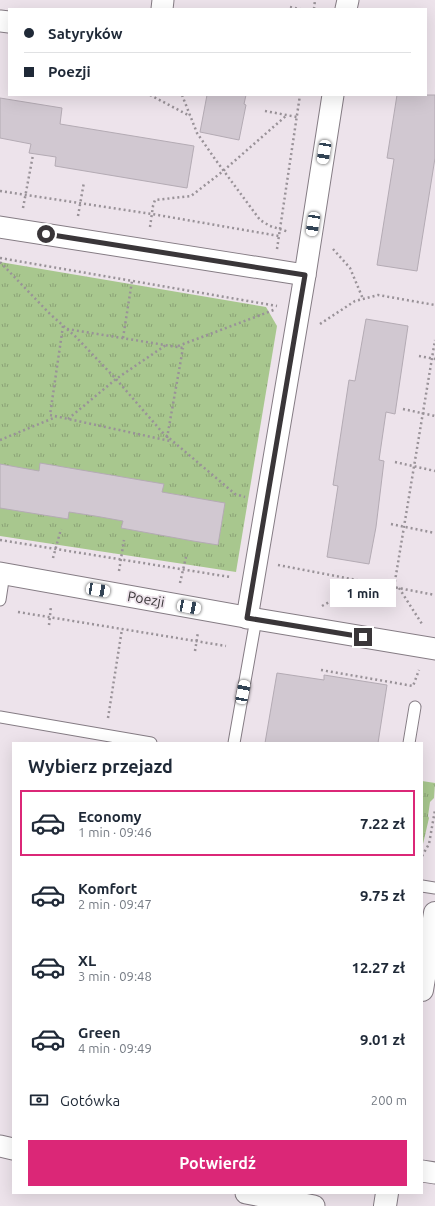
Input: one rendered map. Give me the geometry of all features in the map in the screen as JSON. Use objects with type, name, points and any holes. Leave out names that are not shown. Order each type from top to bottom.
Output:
[{"type":"street","points":[[252,619],[333,96]]},
{"type":"street","points":[[0,227],[305,275]]},
{"type":"street","name":"Poezji","points":[[2,573],[252,619],[435,649]]},
{"type":"street","points":[[423,984],[435,913]]},
{"type":"street","points":[[0,1146],[12,1149]]},
{"type":"street","points":[[423,1171],[435,1173]]},
{"type":"street","points":[[251,1194],[314,1206]]},
{"type":"street","points":[[385,1206],[387,1194]]},
{"type":"lane","points":[[0,600],[2,573]]},
{"type":"lane","points":[[234,742],[252,619]]},
{"type":"lane","points":[[410,742],[415,707]]},
{"type":"lane","points":[[0,717],[145,742]]},
{"type":"lane","points":[[423,886],[435,888]]},
{"type":"path","points":[[290,7],[295,8]]},
{"type":"path","points":[[152,96],[190,116]]},
{"type":"path","points":[[182,96],[197,133],[260,220],[270,226],[291,233]]},
{"type":"path","points":[[276,250],[300,96]]},
{"type":"path","points":[[265,111],[297,117]]},
{"type":"path","points":[[150,227],[155,200],[191,196],[224,170],[287,115]]},
{"type":"path","points":[[23,209],[33,155]]},
{"type":"path","points":[[78,216],[84,182]]},
{"type":"path","points":[[0,191],[152,214],[278,236]]},
{"type":"path","points":[[331,247],[350,268],[363,299]]},
{"type":"path","points":[[0,258],[280,307],[177,346]]},
{"type":"path","points":[[0,262],[116,379],[167,438],[234,494],[249,498]]},
{"type":"path","points":[[123,338],[132,282]]},
{"type":"path","points":[[316,327],[355,301],[378,295],[435,305]]},
{"type":"path","points":[[64,327],[183,348]]},
{"type":"path","points":[[64,327],[50,415],[167,438]]},
{"type":"path","points":[[394,586],[423,413],[434,358],[435,340]]},
{"type":"path","points":[[167,438],[184,344]]},
{"type":"path","points":[[68,419],[116,379],[166,345]]},
{"type":"path","points":[[419,356],[434,358]]},
{"type":"path","points":[[403,409],[435,416]]},
{"type":"path","points":[[0,440],[56,416]]},
{"type":"path","points":[[395,462],[435,471]]},
{"type":"path","points":[[391,524],[435,533]]},
{"type":"path","points":[[53,558],[61,529]]},
{"type":"path","points":[[0,540],[234,578]]},
{"type":"path","points":[[119,569],[124,540]]},
{"type":"path","points":[[181,579],[186,557]]},
{"type":"path","points":[[275,564],[435,595]]},
{"type":"path","points":[[316,610],[366,582]]},
{"type":"path","points":[[398,588],[424,626]]},
{"type":"path","points":[[49,625],[52,604]]},
{"type":"path","points":[[18,612],[226,646]]},
{"type":"path","points":[[105,735],[122,629]]},
{"type":"path","points":[[195,651],[198,629]]},
{"type":"path","points":[[321,670],[413,686],[419,668]]},
{"type":"path","points":[[423,854],[429,844],[435,810]]},
{"type":"green space","points":[[0,262],[266,307],[277,326],[236,572],[0,536]]},
{"type":"green space","points":[[423,781],[435,783],[434,798],[430,802],[429,818],[423,844]]},
{"type":"building","points":[[435,95],[435,158],[417,271],[377,265],[394,159],[387,158],[397,96]]},
{"type":"building","points":[[207,96],[246,96],[244,104],[246,105],[239,140],[200,132]]},
{"type":"building","points":[[0,98],[62,108],[60,124],[194,146],[187,188],[55,166],[56,157],[29,153],[31,144],[0,138]]},
{"type":"building","points":[[366,319],[408,326],[395,414],[386,412],[379,460],[384,461],[376,527],[369,564],[327,557],[338,486],[333,485],[349,380],[355,381]]},
{"type":"building","points":[[40,463],[164,484],[162,492],[225,503],[218,545],[121,528],[123,521],[95,516],[69,512],[68,519],[0,508],[0,464],[39,471]]},
{"type":"building","points":[[277,673],[324,680],[324,675],[387,685],[378,742],[265,742]]},
{"type":"route","points":[[46,234],[305,275],[247,618],[363,637]]}]
